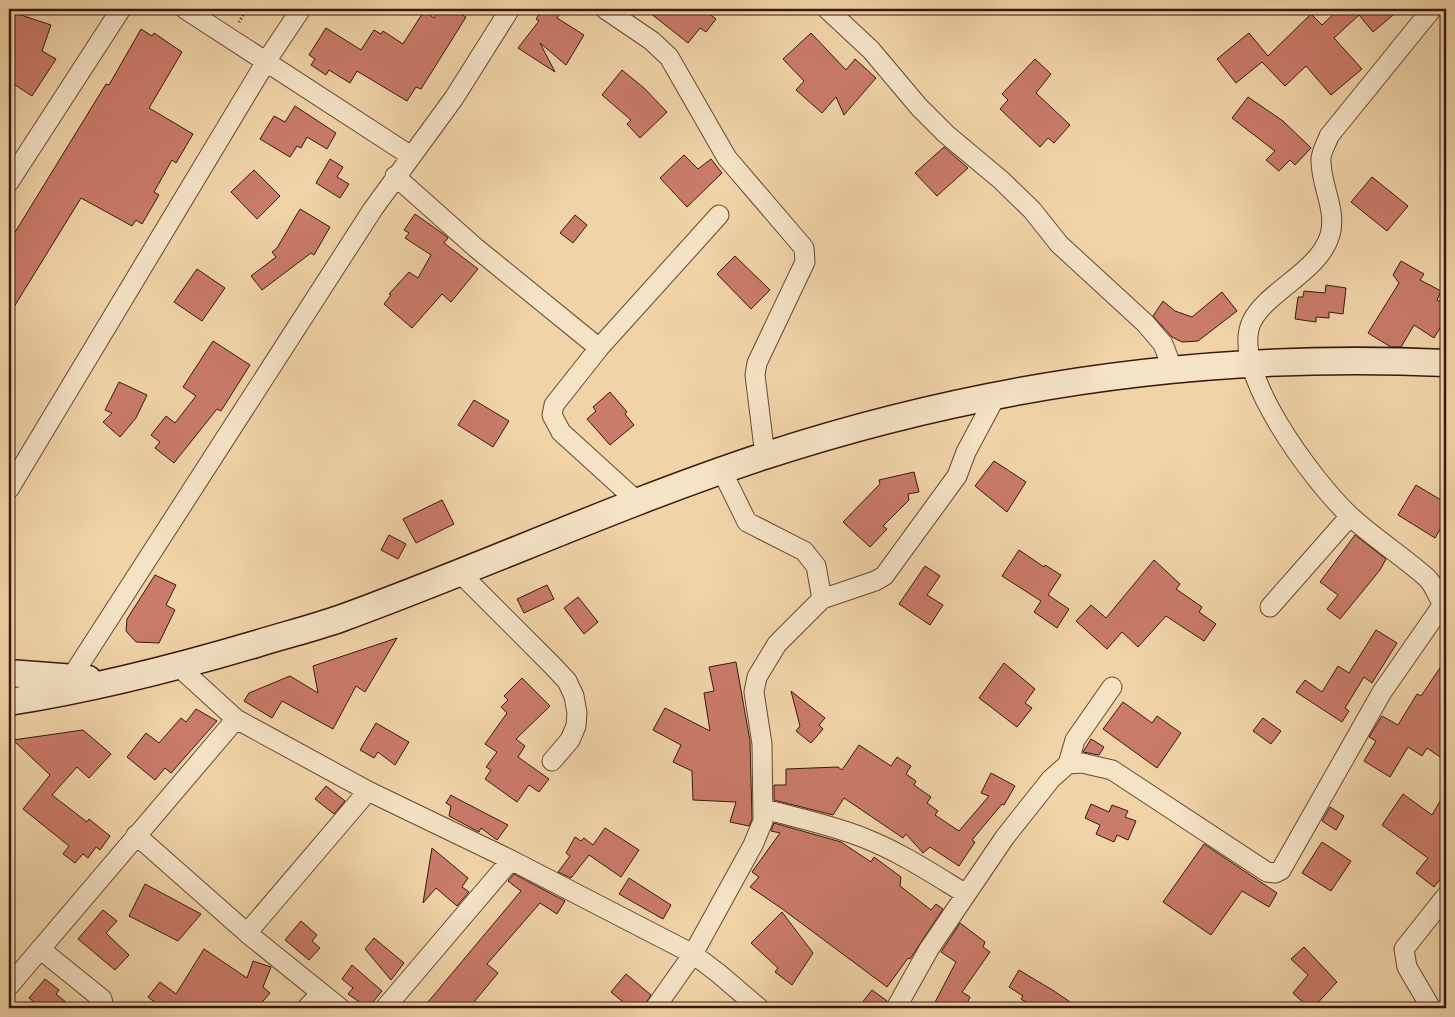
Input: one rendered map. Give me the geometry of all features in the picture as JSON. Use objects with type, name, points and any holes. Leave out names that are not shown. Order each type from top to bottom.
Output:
[{"type":"main road","points":[[9,702],[66,685],[116,682],[179,667],[338,619],[722,470],[864,427],[997,394],[1093,379],[1250,362],[1446,363]]},
{"type":"main road","points":[[9,673],[66,685]]},
{"type":"street","points":[[9,182],[121,9]]},
{"type":"street","points":[[185,9],[267,60],[411,156]]},
{"type":"street","points":[[9,489],[267,60],[301,9]]},
{"type":"street","points":[[66,685],[395,176],[454,98],[510,9]]},
{"type":"street","points":[[605,9],[652,41],[669,58],[727,158],[804,248],[805,262],[757,363],[755,374],[765,456]]},
{"type":"street","points":[[827,9],[870,50],[919,107],[946,134],[1001,180],[1032,210],[1059,244],[1145,323],[1163,344],[1173,370]]},
{"type":"street","points":[[1068,764],[1082,763],[1112,770],[1267,872],[1275,873],[1286,862],[1382,692],[1445,605],[1428,579],[1350,516],[1316,479],[1276,422],[1250,362],[1248,338],[1252,321],[1262,309],[1306,268],[1320,252],[1330,236],[1332,218],[1320,159],[1329,136],[1429,10]]},
{"type":"street","points":[[395,176],[476,248],[599,348]]},
{"type":"street","points":[[638,502],[561,432],[552,415],[554,405],[599,348],[719,215]]},
{"type":"street","points":[[655,1008],[693,954],[753,845],[763,821],[762,744],[754,692],[757,676],[777,644],[822,599],[876,581],[884,576],[957,476],[966,452],[997,394]]},
{"type":"street","points":[[722,470],[747,522],[804,551],[816,566],[822,599]]},
{"type":"street","points":[[1270,607],[1350,516]]},
{"type":"street","points":[[460,573],[567,681],[574,696],[578,713],[576,726],[570,740],[552,761]]},
{"type":"street","points":[[179,667],[236,719],[368,791],[511,860],[693,954],[758,1008]]},
{"type":"street","points":[[896,1008],[928,949],[1005,837],[1051,779],[1068,764],[1075,740],[1112,686]]},
{"type":"street","points":[[9,986],[236,719]]},
{"type":"street","points":[[247,933],[368,791]]},
{"type":"street","points":[[764,809],[830,826],[866,838],[905,858],[966,894]]},
{"type":"street","points":[[136,835],[247,933],[320,994],[340,1008]]},
{"type":"street","points":[[384,1008],[511,860]]},
{"type":"street","points":[[1431,1008],[1407,967],[1404,949],[1446,896]]},
{"type":"street","points":[[40,949],[102,999],[104,1008]]},
{"type":"street","points":[[307,1008],[320,994]]},
{"type":"building","points":[[440,9],[452,9],[466,17],[421,89],[416,87],[407,101],[357,71],[350,83],[329,70],[326,75],[311,65],[315,59],[309,55],[326,28],[361,50],[374,30],[381,34],[383,31],[403,44],[424,11],[434,18]]},
{"type":"building","points":[[543,9],[563,9],[557,18],[584,35],[566,65],[540,43],[555,72],[518,48],[539,21],[536,19]]},
{"type":"building","points":[[645,9],[703,9],[716,19],[706,32],[700,28],[688,43]]},
{"type":"building","points":[[1339,9],[1400,9],[1373,32],[1359,15],[1334,38],[1362,69],[1331,95],[1306,66],[1285,86],[1262,62],[1236,83],[1217,59],[1249,33],[1268,56],[1311,14],[1322,25]]},
{"type":"building","points":[[9,11],[51,25],[42,51],[56,59],[32,96],[9,81]]},
{"type":"building","points":[[141,29],[152,36],[154,33],[182,52],[149,108],[193,134],[176,163],[172,160],[154,192],[159,195],[142,224],[136,220],[132,226],[81,198],[9,315],[9,242],[106,84],[109,85]]},
{"type":"building","points":[[811,33],[846,70],[855,59],[876,78],[844,115],[836,97],[822,113],[796,90],[804,81],[783,59]]},
{"type":"building","points":[[1035,59],[1051,74],[1036,93],[1070,125],[1054,143],[1048,138],[1040,147],[1000,109],[1008,100],[1002,94]]},
{"type":"building","points":[[622,70],[644,88],[667,112],[640,138],[627,124],[631,120],[602,95]]},
{"type":"building","points":[[1248,97],[1283,121],[1311,148],[1295,165],[1290,160],[1279,171],[1266,160],[1275,151],[1232,118]]},
{"type":"building","points":[[295,106],[336,133],[327,149],[307,137],[301,148],[297,146],[290,157],[260,139],[274,116],[285,122]]},
{"type":"building","points":[[944,147],[968,168],[937,196],[915,173]]},
{"type":"building","points":[[684,155],[698,169],[711,159],[722,173],[687,207],[660,178]]},
{"type":"building","points":[[330,159],[343,167],[337,177],[349,184],[340,198],[316,183]]},
{"type":"building","points":[[254,170],[280,196],[257,219],[231,192]]},
{"type":"building","points":[[1372,177],[1408,206],[1387,231],[1351,202]]},
{"type":"building","points":[[300,209],[330,227],[314,255],[311,253],[262,290],[251,276],[276,257],[272,252],[277,248]]},
{"type":"building","points":[[415,214],[448,238],[444,243],[478,269],[451,302],[442,294],[412,328],[384,304],[391,295],[389,294],[409,272],[418,278],[431,255],[405,238],[409,233],[404,230]]},
{"type":"building","points":[[575,215],[587,225],[573,243],[560,233]]},
{"type":"building","points":[[735,256],[770,290],[751,309],[717,274]]},
{"type":"building","points":[[1401,261],[1424,274],[1420,280],[1441,291],[1437,300],[1446,305],[1446,318],[1434,338],[1414,325],[1401,347],[1391,347],[1368,333],[1399,283],[1393,275]]},
{"type":"building","points":[[197,269],[225,288],[202,321],[174,302]]},
{"type":"building","points":[[1326,285],[1346,288],[1343,314],[1329,312],[1329,318],[1316,317],[1316,322],[1295,319],[1298,297],[1303,297],[1304,291],[1325,293]]},
{"type":"building","points":[[1222,292],[1237,311],[1198,341],[1182,342],[1172,337],[1153,316],[1163,301],[1175,311],[1192,317]]},
{"type":"building","points":[[213,341],[250,365],[221,411],[217,409],[174,463],[155,448],[160,442],[151,435],[166,416],[175,423],[196,396],[183,387]]},
{"type":"building","points":[[119,382],[147,395],[136,418],[120,437],[103,422],[112,413],[105,410]]},
{"type":"building","points":[[610,392],[627,412],[625,414],[634,425],[610,445],[587,419],[596,411],[593,407]]},
{"type":"building","points":[[474,400],[509,421],[493,447],[458,425]]},
{"type":"building","points":[[994,461],[1026,482],[1007,512],[975,486]]},
{"type":"building","points":[[914,472],[919,492],[908,494],[909,500],[883,526],[887,529],[870,547],[843,522],[880,484],[879,480]]},
{"type":"building","points":[[1416,485],[1446,503],[1446,519],[1435,538],[1398,515]]},
{"type":"building","points":[[442,500],[454,524],[416,543],[403,519]]},
{"type":"building","points":[[389,535],[406,544],[398,559],[381,550]]},
{"type":"building","points":[[1355,535],[1386,559],[1380,570],[1340,619],[1327,609],[1338,595],[1320,582]]},
{"type":"building","points":[[1019,550],[1044,567],[1045,565],[1061,575],[1048,595],[1069,609],[1057,628],[1034,612],[1041,601],[1002,576]]},
{"type":"building","points":[[1154,560],[1180,584],[1176,589],[1202,607],[1199,612],[1216,624],[1204,641],[1166,616],[1138,647],[1122,632],[1107,649],[1076,621],[1091,605],[1106,618]]},
{"type":"building","points":[[925,566],[940,576],[927,595],[943,605],[930,625],[899,604]]},
{"type":"building","points":[[155,575],[176,585],[166,605],[175,610],[159,643],[136,642],[126,631],[127,619]]},
{"type":"building","points":[[547,585],[554,599],[524,613],[517,599]]},
{"type":"building","points":[[578,597],[598,622],[584,634],[564,608]]},
{"type":"building","points":[[1376,630],[1397,643],[1372,683],[1364,677],[1345,708],[1349,711],[1342,722],[1296,692],[1305,680],[1322,692],[1338,666],[1349,673]]},
{"type":"building","points":[[397,638],[365,692],[356,686],[333,729],[282,701],[272,718],[244,701],[249,693],[290,676],[318,693],[313,666]]},
{"type":"building","points":[[1446,659],[1446,761],[1427,748],[1422,756],[1408,747],[1390,777],[1364,761],[1376,741],[1369,737],[1382,716],[1398,725],[1417,694],[1421,696]]},
{"type":"building","points":[[736,662],[750,741],[752,819],[749,826],[730,822],[736,802],[693,800],[692,771],[673,762],[681,745],[653,730],[665,708],[710,731],[704,693],[714,691],[709,667]]},
{"type":"building","points":[[1004,663],[1035,689],[1025,703],[1032,708],[1017,727],[979,698]]},
{"type":"building","points":[[522,678],[550,706],[516,739],[525,746],[518,757],[549,779],[539,792],[529,785],[517,802],[485,779],[491,770],[486,767],[497,752],[485,744],[507,713],[501,707],[508,700],[504,696]]},
{"type":"building","points":[[791,691],[825,718],[819,725],[823,729],[811,743],[796,731],[800,726]]},
{"type":"building","points":[[1123,702],[1152,723],[1157,716],[1181,733],[1157,768],[1103,729]]},
{"type":"building","points":[[196,709],[217,721],[171,773],[165,768],[155,780],[127,757],[146,733],[159,743],[181,718],[186,722]]},
{"type":"building","points":[[1263,718],[1281,731],[1271,744],[1253,731]]},
{"type":"building","points":[[376,723],[409,742],[395,765],[378,752],[374,758],[360,750]]},
{"type":"building","points":[[83,730],[111,754],[89,778],[77,767],[52,795],[87,822],[89,819],[110,836],[100,850],[96,847],[88,858],[83,854],[75,863],[63,854],[69,846],[23,809],[50,775],[13,740]]},
{"type":"building","points":[[1091,739],[1104,747],[1099,755],[1083,752]]},
{"type":"building","points":[[859,745],[891,766],[897,757],[911,766],[906,774],[916,781],[914,785],[931,797],[927,803],[938,811],[935,815],[959,831],[989,796],[981,793],[991,773],[1015,786],[1004,805],[1002,804],[972,840],[975,842],[959,866],[930,847],[923,853],[906,834],[903,838],[844,798],[833,815],[774,800],[774,785],[786,785],[786,769],[838,767],[842,770]]},
{"type":"building","points":[[326,786],[345,801],[334,814],[315,799]]},
{"type":"building","points":[[1446,791],[1446,872],[1434,887],[1416,873],[1428,858],[1382,825],[1403,794],[1432,815]]},
{"type":"building","points":[[451,795],[508,825],[497,840],[481,828],[479,832],[449,816],[451,806],[446,803]]},
{"type":"building","points":[[1091,804],[1109,812],[1112,805],[1128,811],[1125,817],[1136,821],[1128,840],[1117,835],[1114,842],[1096,834],[1100,825],[1085,818]]},
{"type":"building","points":[[1330,807],[1344,816],[1336,830],[1322,821]]},
{"type":"building","points":[[774,823],[841,842],[871,862],[874,857],[901,877],[900,886],[931,910],[936,904],[943,909],[910,959],[908,958],[887,987],[750,887],[759,877],[752,872],[780,833],[771,831]]},
{"type":"building","points":[[605,828],[639,850],[621,877],[589,855],[571,878],[558,872],[570,856],[566,853],[575,837],[581,841],[584,838],[593,845]]},
{"type":"building","points":[[1322,842],[1351,861],[1331,891],[1302,873]]},
{"type":"building","points":[[1204,844],[1277,893],[1269,907],[1242,891],[1211,935],[1163,902]]},
{"type":"building","points":[[432,848],[468,878],[462,887],[469,892],[457,906],[436,888],[423,903]]},
{"type":"building","points":[[514,874],[565,901],[557,914],[540,903],[487,964],[498,973],[469,1008],[423,1008],[521,891],[508,881]]},
{"type":"building","points":[[629,878],[671,905],[663,919],[619,894]]},
{"type":"building","points":[[145,884],[201,914],[178,941],[129,916]]},
{"type":"building","points":[[103,910],[117,921],[106,933],[129,955],[115,970],[78,939]]},
{"type":"building","points":[[782,912],[813,953],[792,985],[775,972],[778,968],[751,943]]},
{"type":"building","points":[[301,921],[317,935],[312,941],[320,948],[309,960],[285,940]]},
{"type":"building","points":[[960,923],[985,942],[983,947],[990,952],[962,992],[970,997],[965,1008],[932,1008],[956,962],[941,952]]},
{"type":"building","points":[[374,938],[404,963],[391,980],[365,949]]},
{"type":"building","points":[[1304,947],[1337,982],[1313,1008],[1309,1008],[1293,993],[1308,975],[1291,959]]},
{"type":"building","points":[[204,949],[247,978],[253,961],[271,967],[263,987],[270,993],[257,1008],[162,1008],[148,997],[160,982],[176,994]]},
{"type":"building","points":[[352,965],[382,991],[368,1008],[348,994],[353,988],[342,979]]},
{"type":"building","points":[[1019,970],[1079,1008],[1036,1008],[1021,999],[1023,996],[1009,987]]},
{"type":"building","points":[[626,974],[651,995],[643,1008],[630,1008],[611,992]]},
{"type":"building","points":[[45,979],[59,990],[56,994],[73,1008],[28,1008],[34,1002],[29,998]]},
{"type":"building","points":[[872,990],[887,1001],[885,1008],[858,1008]]}]
